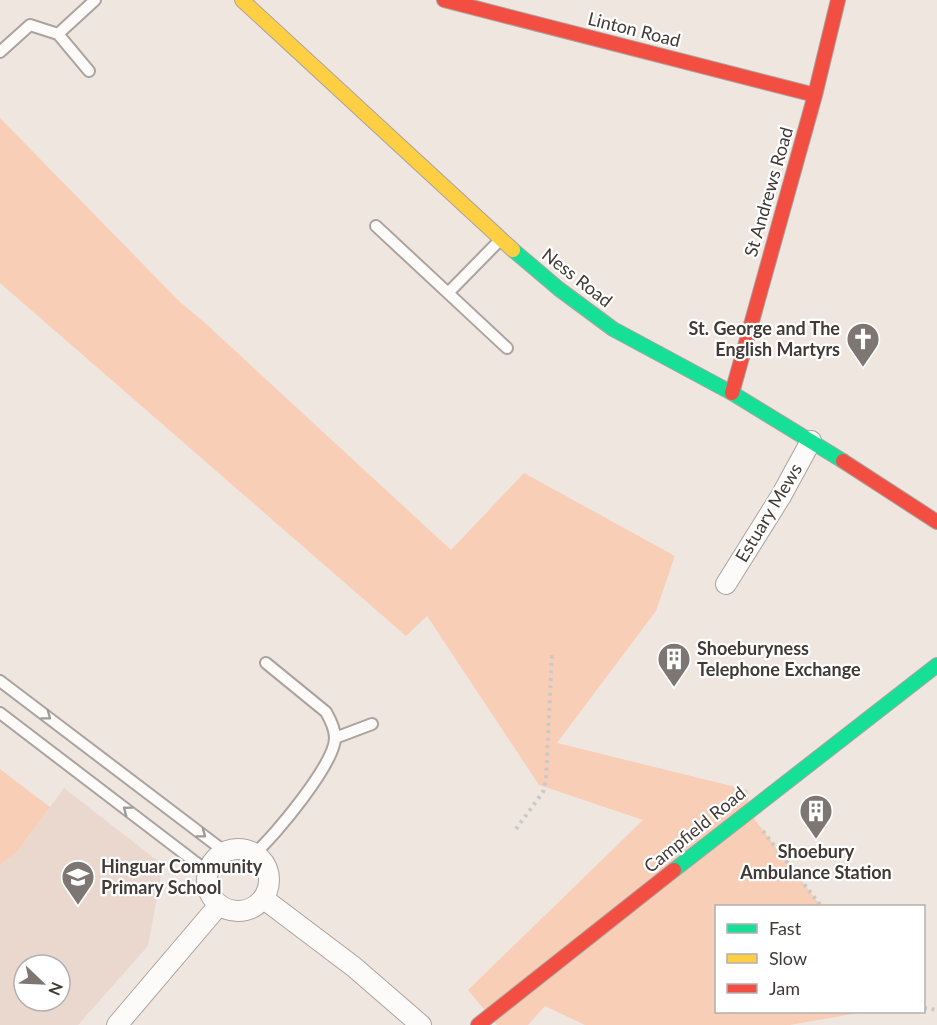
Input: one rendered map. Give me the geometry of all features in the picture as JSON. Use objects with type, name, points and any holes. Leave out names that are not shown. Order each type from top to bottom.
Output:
[{"type":"street","name":"Ness Road","points":[[242,0],[501,239],[559,289],[613,329],[732,393],[937,522]]},
{"type":"street","name":"Linton Road","points":[[444,0],[815,95]]},
{"type":"street","name":"St Andrews Road","points":[[732,393],[815,95],[838,0]]},
{"type":"street","name":"Estuary Mews","points":[[726,584],[781,496],[811,441]]},
{"type":"street","name":"Campfield Road","points":[[478,1025],[572,948],[937,665]]},
{"type":"street","points":[[241,848],[255,853],[265,863],[269,876],[267,892],[264,899],[248,910],[237,912],[226,910],[214,901],[207,887],[207,871],[214,859],[224,851],[241,848]]},
{"type":"street","points":[[264,899],[354,967],[421,1025]]},
{"type":"street","points":[[117,1025],[219,905]]},
{"type":"lane","points":[[57,34],[95,0]]},
{"type":"lane","points":[[0,52],[30,25],[57,34],[89,70]]},
{"type":"lane","points":[[376,226],[507,348]]},
{"type":"lane","points":[[448,293],[501,239]]},
{"type":"lane","points":[[255,853],[280,827],[331,757],[335,738],[331,720],[326,712],[266,663]]},
{"type":"lane","points":[[0,681],[224,851]]},
{"type":"lane","points":[[0,713],[207,871]]},
{"type":"lane","points":[[335,738],[372,723]]},
{"type":"path","points":[[516,829],[543,792],[546,780],[552,654]]},
{"type":"path","points":[[749,812],[820,905]]},
{"type":"shaded area","points":[[0,118],[180,302],[451,550],[524,473],[675,556],[656,611],[557,743],[748,790],[749,812],[820,905],[715,905],[715,1013],[858,1013],[790,1025],[585,1025],[545,1006],[528,1025],[497,1025],[468,990],[643,820],[539,785],[427,616],[406,636],[0,283]]},
{"type":"shaded area","points":[[0,769],[50,807],[18,851],[0,865]]},
{"type":"shaded area","name":"Hinguar Community Primary School","points":[[64,788],[163,865],[148,946],[78,1025],[0,1025],[0,865],[18,851]]},
{"type":"traffic: fast","points":[[513,250],[559,289],[613,329],[732,393],[843,461]]},
{"type":"traffic: fast","points":[[674,870],[937,665]]},
{"type":"traffic: slow","points":[[242,0],[513,250]]},
{"type":"traffic: jam","points":[[444,0],[815,95]]},
{"type":"traffic: jam","points":[[732,393],[815,95],[838,0]]},
{"type":"traffic: jam","points":[[843,461],[937,522]]},
{"type":"traffic: jam","points":[[478,1025],[674,870]]},
{"type":"place","name":"St. George and The English Martyrs","points":[[863,368]]},
{"type":"place","name":"Shoeburyness Telephone Exchange","points":[[674,688]]},
{"type":"place","name":"Shoebury Ambulance Station","points":[[816,840]]},
{"type":"place","name":"Hinguar Community Primary School","points":[[78,906]]}]
